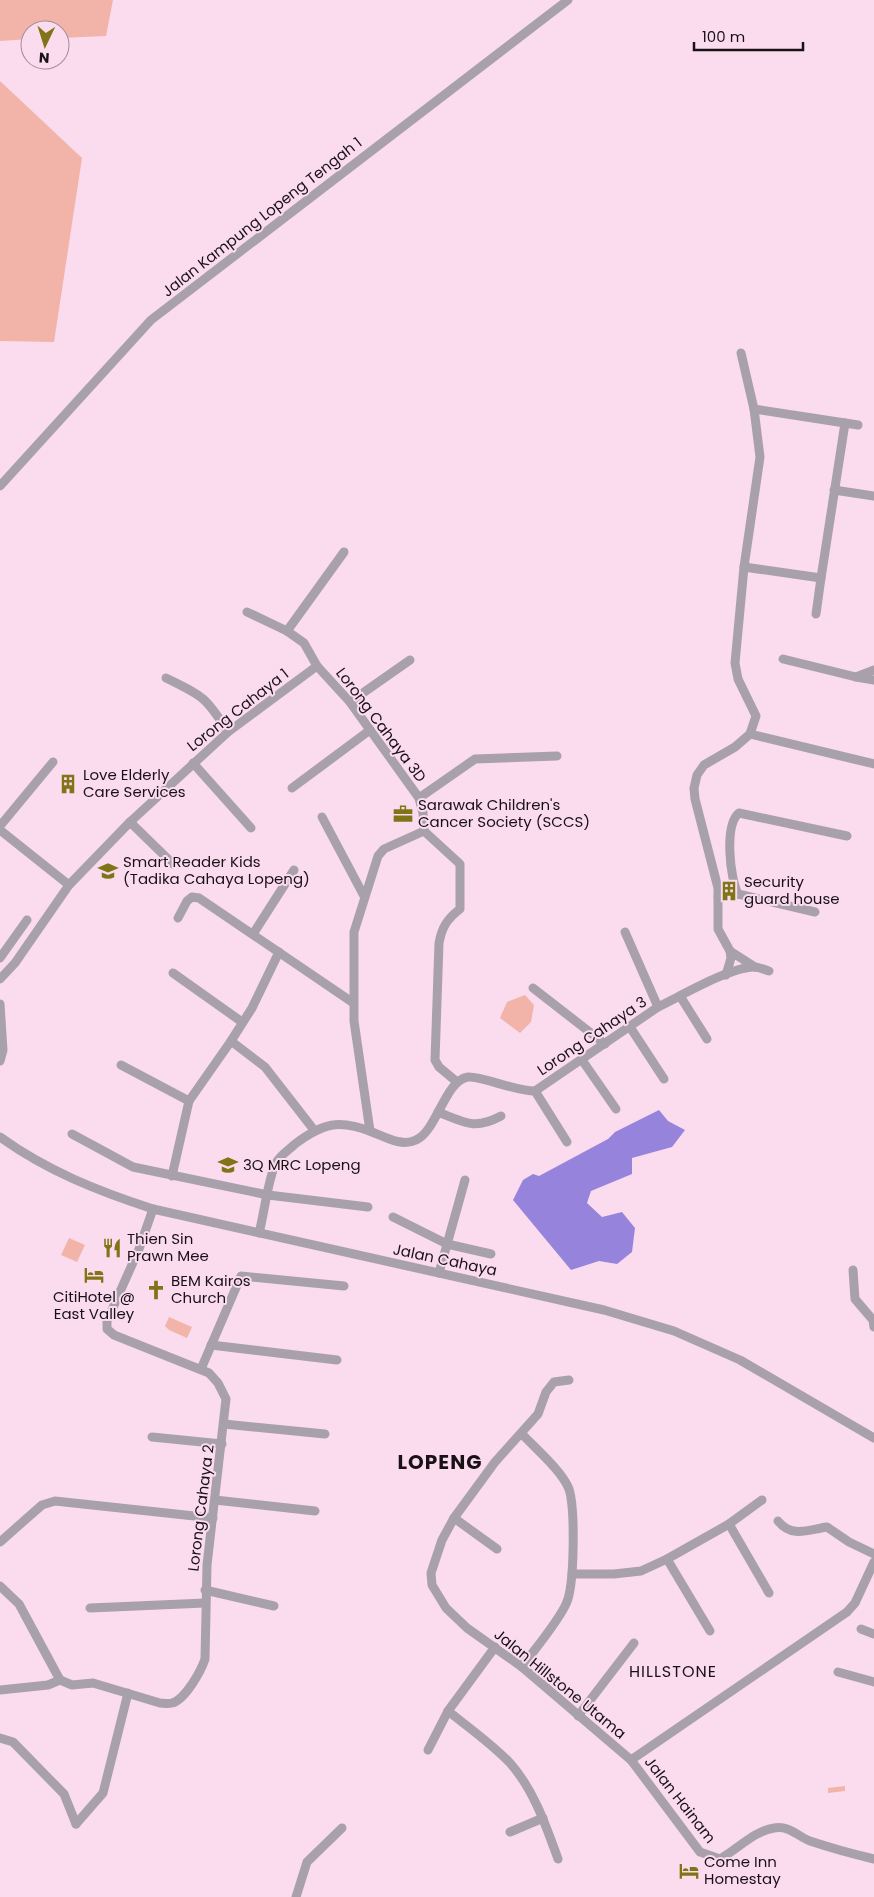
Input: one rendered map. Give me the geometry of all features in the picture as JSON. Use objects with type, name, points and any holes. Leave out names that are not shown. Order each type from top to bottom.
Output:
[{"type":"street","name":"Jalan Kampung Lopeng Tengah 1","points":[[0,486],[151,320],[568,0]]},
{"type":"street","points":[[726,975],[731,958],[730,950],[718,929],[718,892],[695,799],[697,775],[704,765],[735,747],[750,734],[756,716],[738,680],[735,663],[744,567],[760,457],[754,409],[741,353]]},
{"type":"street","points":[[754,409],[858,425]]},
{"type":"street","points":[[816,614],[845,423]]},
{"type":"street","points":[[834,490],[874,496]]},
{"type":"street","points":[[287,631],[344,552]]},
{"type":"street","points":[[744,567],[821,578]]},
{"type":"street","name":"Lorong Cahaya 3D","points":[[247,612],[287,631],[304,643],[317,666],[350,702],[419,798],[423,813],[424,831]]},
{"type":"street","points":[[783,659],[874,680]]},
{"type":"street","points":[[350,702],[410,660]]},
{"type":"street","name":"Lorong Cahaya 1","points":[[0,979],[15,964],[70,886],[130,822],[228,732],[317,666]]},
{"type":"street","points":[[856,677],[874,670]]},
{"type":"street","points":[[166,678],[202,696],[210,703],[228,732]]},
{"type":"street","points":[[292,788],[370,730]]},
{"type":"street","points":[[750,734],[874,764]]},
{"type":"street","points":[[419,798],[475,759],[557,756]]},
{"type":"street","points":[[0,826],[53,762]]},
{"type":"street","points":[[193,763],[251,828]]},
{"type":"street","points":[[736,891],[730,858],[732,825],[739,813],[847,836]]},
{"type":"street","points":[[322,817],[364,896]]},
{"type":"street","points":[[130,822],[174,864]]},
{"type":"street","points":[[0,830],[70,886]]},
{"type":"street","points":[[259,1233],[276,1162],[314,1130],[337,1124],[370,1131],[390,1140],[415,1141],[424,1135],[457,1082],[435,1060],[439,944],[442,928],[449,918],[460,909],[462,870],[457,860],[424,831],[384,849],[378,856],[354,932],[352,1002],[370,1131]]},
{"type":"street","points":[[254,934],[294,870]]},
{"type":"street","points":[[718,892],[736,891],[815,912]]},
{"type":"street","points":[[178,918],[187,901],[192,897],[200,898],[352,1002]]},
{"type":"street","points":[[0,958],[27,920]]},
{"type":"street","points":[[625,932],[658,1008]]},
{"type":"street","points":[[730,950],[755,966],[769,971]]},
{"type":"street","points":[[172,1176],[189,1101],[231,1042],[252,1008],[279,952]]},
{"type":"street","name":"Lorong Cahaya 3","points":[[457,1082],[467,1077],[512,1089],[535,1091],[658,1008],[726,975],[755,966]]},
{"type":"street","points":[[173,973],[242,1022]]},
{"type":"street","points":[[533,988],[604,1044]]},
{"type":"street","points":[[680,996],[707,1039]]},
{"type":"street","points":[[0,1004],[3,1043],[0,1061]]},
{"type":"street","points":[[630,1027],[664,1079]]},
{"type":"street","points":[[231,1042],[265,1067],[314,1130]]},
{"type":"street","points":[[582,1060],[616,1109]]},
{"type":"street","points":[[121,1066],[189,1101]]},
{"type":"street","points":[[535,1091],[567,1142]]},
{"type":"street","points":[[438,1112],[472,1125],[486,1124],[502,1116]]},
{"type":"street","points":[[72,1134],[133,1168],[268,1194],[368,1207]]},
{"type":"street","name":"Jalan Cahaya","points":[[0,1137],[56,1172],[102,1192],[153,1209],[604,1310],[674,1331],[740,1360],[874,1438]]},
{"type":"street","points":[[439,1273],[465,1180]]},
{"type":"street","name":"Lorong Cahaya 2","points":[[0,1690],[48,1685],[60,1680],[72,1684],[93,1683],[160,1703],[171,1704],[180,1699],[202,1670],[205,1659],[205,1590],[226,1399],[218,1383],[209,1373],[114,1334],[107,1329],[107,1321],[139,1250],[153,1209]]},
{"type":"street","points":[[392,1217],[447,1244],[491,1254]]},
{"type":"street","points":[[853,1270],[855,1298],[873,1320],[874,1326]]},
{"type":"street","points":[[200,1369],[241,1276],[344,1286]]},
{"type":"street","points":[[211,1345],[337,1360]]},
{"type":"street","name":"Jalan Hillstone Utama","points":[[569,1380],[554,1382],[546,1392],[538,1414],[495,1462],[454,1518],[442,1540],[431,1574],[432,1585],[446,1608],[467,1628],[522,1667],[631,1760],[848,1612],[874,1562]]},
{"type":"street","points":[[224,1424],[325,1434]]},
{"type":"street","points":[[522,1434],[563,1479],[569,1490],[573,1531],[572,1574],[566,1604],[522,1667]]},
{"type":"street","points":[[152,1437],[222,1444]]},
{"type":"street","points":[[216,1500],[316,1511]]},
{"type":"street","points":[[572,1574],[614,1574],[641,1571],[667,1559],[729,1524],[762,1500]]},
{"type":"street","points":[[0,1542],[42,1505],[55,1501],[213,1518]]},
{"type":"street","points":[[454,1518],[497,1549]]},
{"type":"street","points":[[778,1521],[785,1529],[791,1532],[827,1527],[849,1542],[874,1554]]},
{"type":"street","points":[[729,1524],[769,1593]]},
{"type":"street","points":[[667,1559],[710,1631]]},
{"type":"street","points":[[0,1586],[19,1604],[60,1680]]},
{"type":"street","points":[[205,1590],[274,1606]]},
{"type":"street","points":[[90,1608],[205,1603]]},
{"type":"street","points":[[861,1630],[874,1634]]},
{"type":"street","points":[[578,1716],[634,1642]]},
{"type":"street","points":[[428,1750],[448,1711],[495,1647]]},
{"type":"street","points":[[838,1672],[874,1682]]},
{"type":"street","points":[[0,1738],[13,1742],[64,1794],[76,1824],[103,1793],[128,1693]]},
{"type":"street","points":[[448,1711],[510,1763],[528,1788],[543,1818],[558,1859]]},
{"type":"street","name":"Jalan Hainam","points":[[631,1760],[700,1852],[707,1856],[720,1859],[759,1833],[774,1828],[784,1828],[795,1831],[808,1840],[874,1859]]},
{"type":"street","points":[[510,1832],[543,1818]]},
{"type":"street","points":[[296,1897],[308,1862],[342,1828]]},
{"type":"shaded area","points":[[0,0],[113,0],[106,36],[70,38],[70,20],[20,20],[20,40],[0,41]]},
{"type":"shaded area","points":[[0,81],[82,158],[54,342],[0,341]]},
{"type":"shaded area","points":[[525,995],[534,1005],[531,1022],[520,1033],[500,1018],[507,1002]]},
{"type":"shaded area","points":[[659,1110],[668,1121],[685,1130],[672,1147],[632,1158],[632,1174],[591,1191],[587,1203],[602,1217],[622,1212],[635,1228],[632,1252],[617,1264],[599,1261],[571,1270],[513,1200],[523,1180],[533,1174],[539,1176],[608,1139],[615,1132]]},
{"type":"shaded area","points":[[69,1238],[85,1245],[77,1262],[61,1255]]},
{"type":"shaded area","points":[[169,1317],[192,1327],[187,1338],[169,1330],[165,1326]]},
{"type":"shaded area","points":[[845,1786],[845,1791],[828,1793],[828,1788]]},
{"type":"place","name":"Love Elderly Care Services","points":[[68,784]]},
{"type":"place","name":"Sarawak Children's Cancer Society (SCCS)","points":[[403,814]]},
{"type":"place","name":"Smart Reader Kids (Tadika Cahaya Lopeng)","points":[[108,871]]},
{"type":"place","name":"Security guard house","points":[[729,891]]},
{"type":"place","name":"3Q MRC Lopeng","points":[[228,1165]]},
{"type":"place","name":"Thien Sin Prawn Mee","points":[[112,1248]]},
{"type":"place","name":"CitiHotel @ East Valley","points":[[94,1275]]},
{"type":"place","name":"BEM Kairos Church","points":[[156,1290]]},
{"type":"place","name":"Come Inn Homestay","points":[[689,1871]]},
{"type":"district","name":"LOPENG","points":[[440,1462]]},
{"type":"district","name":"HILLSTONE","points":[[673,1671]]}]
